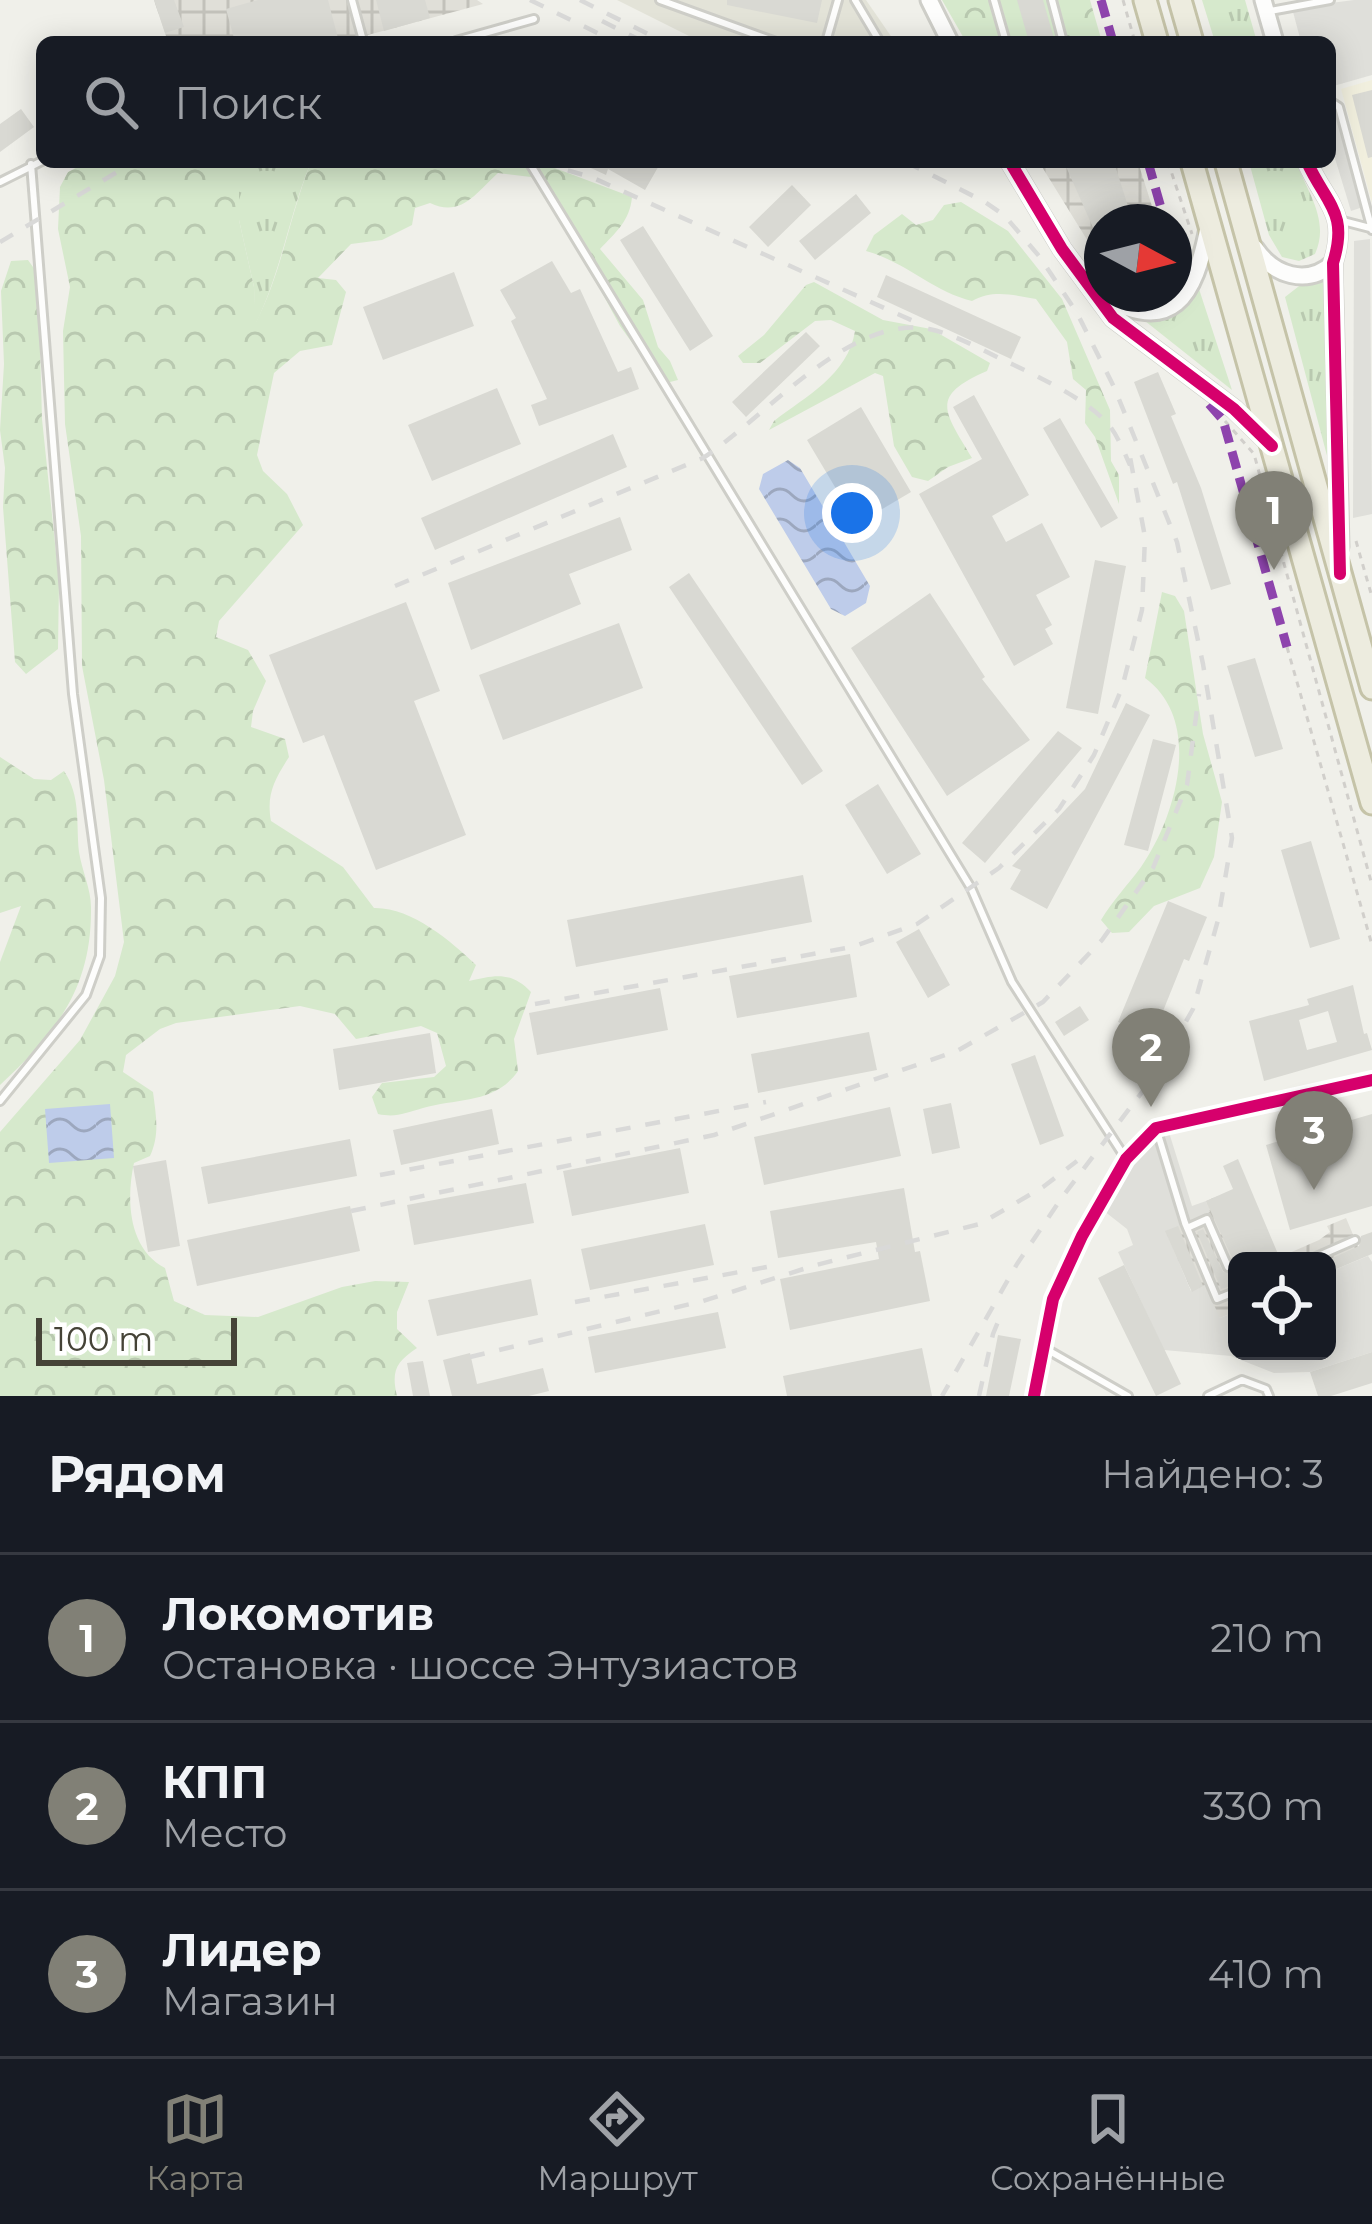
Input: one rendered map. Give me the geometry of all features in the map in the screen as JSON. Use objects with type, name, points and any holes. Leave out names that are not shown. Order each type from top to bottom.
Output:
[{"type":"highway","points":[[1145,0],[1155,36]]},
{"type":"highway","points":[[1180,0],[1190,36]]},
{"type":"highway","points":[[1194,168],[1372,803]]},
{"type":"highway","points":[[1228,168],[1372,688]]},
{"type":"street","points":[[929,0],[947,36]]},
{"type":"street","points":[[1265,6],[1272,36]]},
{"type":"street","points":[[1013,168],[1084,284]]},
{"type":"street","points":[[1310,168],[1339,220],[1333,263],[1340,574]]},
{"type":"street","points":[[1192,284],[1209,223]]},
{"type":"street","points":[[1246,235],[1264,260],[1286,274],[1305,278],[1322,273],[1333,263]]},
{"type":"street","points":[[1109,312],[1150,353],[1234,409],[1272,446]]},
{"type":"street","points":[[1034,1396],[1053,1299],[1082,1235],[1126,1159],[1156,1128],[1372,1079]]},
{"type":"lane","points":[[352,0],[362,36]]},
{"type":"lane","points":[[660,0],[759,36]]},
{"type":"lane","points":[[828,36],[838,0]]},
{"type":"lane","points":[[855,0],[876,36]]},
{"type":"lane","points":[[994,0],[1004,36]]},
{"type":"lane","points":[[1052,0],[1061,36]]},
{"type":"lane","points":[[1265,6],[1330,0]]},
{"type":"lane","points":[[476,36],[534,19]]},
{"type":"lane","points":[[1336,105],[1372,230]]},
{"type":"lane","points":[[0,182],[36,163]]},
{"type":"lane","points":[[0,1101],[86,994],[100,956],[101,898],[73,694],[32,164]]},
{"type":"lane","points":[[533,168],[971,888],[1012,982],[1126,1159]]},
{"type":"lane","points":[[1339,220],[1372,230]]},
{"type":"lane","points":[[1156,1128],[1187,1228],[1217,1299],[1228,1295]]},
{"type":"lane","points":[[1187,1228],[1207,1219],[1228,1267]]},
{"type":"lane","points":[[1328,1252],[1355,1240]]},
{"type":"lane","points":[[1042,1348],[1128,1396]]},
{"type":"lane","points":[[1208,1396],[1242,1380],[1266,1389],[1269,1396]]},
{"type":"path","points":[[1123,0],[1133,36]]},
{"type":"path","points":[[1170,168],[1193,243]]},
{"type":"path","points":[[1223,420],[1254,454],[1372,885]]},
{"type":"path","points":[[1287,647],[1372,945]]},
{"type":"shaded area","points":[[154,0],[477,0],[483,4],[364,36],[166,36]]},
{"type":"shaded area","points":[[617,0],[866,0],[891,36],[689,36]]},
{"type":"shaded area","points":[[1372,0],[1372,75],[1336,85],[1336,36],[1299,36],[1292,8]]},
{"type":"shaded area","points":[[1372,80],[1372,203],[1341,89]]},
{"type":"shaded area","points":[[1336,119],[1363,207],[1351,211],[1336,162]]},
{"type":"shaded area","points":[[1043,168],[1140,168],[1151,204],[1084,204],[1084,235]]},
{"type":"shaded area","points":[[1370,239],[1372,514],[1353,518],[1354,241]]},
{"type":"shaded area","points":[[1167,1126],[1192,1206],[1206,1201],[1210,1212],[1166,1232],[1191,1291],[1205,1285],[1220,1318],[1228,1315],[1228,1356],[1164,1350],[1118,1252],[1133,1245],[1127,1229],[1099,1207],[1126,1159]]},
{"type":"shaded area","points":[[1218,1196],[1242,1252],[1228,1252],[1228,1315],[1220,1318],[1192,1292],[1165,1231],[1209,1212],[1206,1201]]},
{"type":"shaded area","points":[[1346,1218],[1363,1258],[1336,1259],[1336,1252],[1292,1252],[1330,1232],[1327,1226]]},
{"type":"shaded area","points":[[1368,1256],[1372,1262],[1372,1352],[1310,1372],[1274,1373],[1241,1360],[1336,1360],[1336,1269]]},
{"type":"green space","points":[[942,0],[1090,0],[1100,36],[963,36]]},
{"type":"green space","points":[[1202,0],[1245,0],[1255,36],[1213,36]]},
{"type":"green space","points":[[76,168],[239,168],[239,220],[254,287],[256,322],[309,168],[555,168],[632,197],[625,220],[600,249],[643,300],[658,347],[678,380],[662,384],[620,326],[545,187],[531,177],[498,173],[459,205],[430,203],[415,208],[412,225],[382,240],[351,244],[318,278],[336,280],[346,292],[332,345],[300,351],[274,373],[257,455],[263,471],[287,494],[303,525],[219,621],[216,637],[248,650],[266,681],[251,727],[285,739],[289,757],[273,787],[271,821],[343,867],[374,908],[416,919],[455,946],[476,965],[469,981],[502,976],[531,992],[514,1039],[518,1071],[487,1095],[400,1114],[378,1114],[372,1097],[382,1083],[434,1077],[446,1066],[437,1033],[421,1026],[356,1039],[335,1014],[300,1006],[176,1023],[126,1055],[123,1072],[153,1092],[156,1125],[150,1156],[134,1163],[133,1222],[143,1249],[165,1268],[174,1301],[205,1315],[258,1317],[342,1287],[409,1282],[397,1312],[397,1329],[417,1348],[397,1368],[397,1396],[0,1396],[0,1132],[80,1040],[115,976],[124,942],[104,780],[82,666],[81,536],[65,424],[63,331],[70,287],[58,229],[60,187]]},
{"type":"green space","points":[[239,168],[309,168],[255,325],[254,287],[239,220]]},
{"type":"green space","points":[[1251,168],[1299,168],[1319,219],[1315,254],[1299,261],[1282,257],[1269,235]]},
{"type":"green space","points":[[961,202],[1008,231],[1062,299],[1110,410],[1111,461],[1119,475],[1119,504],[1095,437],[1085,423],[1086,390],[1073,379],[1067,342],[1036,299],[995,294],[972,301],[866,251],[874,235],[902,214],[916,225],[933,220],[944,205]]},
{"type":"green space","points":[[28,260],[38,274],[42,419],[59,582],[58,649],[26,674],[15,662],[0,430],[1,291],[11,261]]},
{"type":"green space","points":[[1328,279],[1330,467],[1285,297],[1303,283]]},
{"type":"green space","points":[[814,282],[883,320],[931,329],[990,363],[987,371],[956,389],[947,406],[972,458],[928,481],[912,477],[894,446],[883,376],[875,373],[769,430],[835,372],[851,346],[855,331],[831,320],[815,321],[760,363],[743,363],[738,356]]},
{"type":"green space","points":[[1199,289],[1232,390],[1145,321],[1168,312],[1192,312],[1192,296]]},
{"type":"green space","points":[[1162,592],[1175,596],[1184,611],[1203,734],[1222,802],[1214,857],[1200,888],[1154,906],[1129,932],[1112,933],[1101,920],[1154,846],[1178,770],[1174,719],[1163,696],[1145,678]]},
{"type":"green space","points":[[0,757],[34,779],[51,780],[64,771],[75,800],[79,852],[91,907],[90,936],[78,985],[54,1027],[0,1085],[0,962],[21,906],[0,913]]},
{"type":"water","points":[[788,460],[800,468],[870,586],[866,603],[845,616],[831,609],[759,489],[763,474]]},
{"type":"water","points":[[110,1104],[114,1158],[49,1163],[45,1109]]},
{"type":"building","points":[[154,0],[174,0],[184,27],[165,33]]},
{"type":"building","points":[[258,0],[328,0],[337,36],[233,36],[226,9]]},
{"type":"building","points":[[376,0],[425,0],[430,18],[384,31]]},
{"type":"building","points":[[727,0],[822,0],[817,23],[727,5]]},
{"type":"building","points":[[1017,0],[1043,0],[1053,36],[1027,36]]},
{"type":"building","points":[[1372,90],[1372,157],[1368,158],[1352,95]]},
{"type":"building","points":[[21,109],[34,127],[0,152],[0,124]]},
{"type":"building","points":[[591,168],[658,168],[645,190],[608,169],[606,175]]},
{"type":"building","points":[[1067,168],[1116,168],[1127,204],[1084,207]]},
{"type":"building","points":[[792,185],[811,205],[768,247],[749,227]]},
{"type":"building","points":[[856,194],[871,213],[815,260],[799,241]]},
{"type":"building","points":[[643,226],[713,336],[690,351],[620,240]]},
{"type":"building","points":[[552,261],[571,293],[580,289],[618,372],[631,367],[639,389],[539,426],[531,405],[547,399],[511,321],[516,318],[500,290]]},
{"type":"building","points":[[454,272],[474,326],[383,360],[363,307]]},
{"type":"building","points":[[886,275],[1021,337],[1011,359],[877,297]]},
{"type":"building","points":[[806,332],[820,346],[746,417],[732,402]]},
{"type":"building","points":[[1158,372],[1231,584],[1211,590],[1177,482],[1173,484],[1134,382]]},
{"type":"building","points":[[497,388],[521,444],[432,481],[408,425]]},
{"type":"building","points":[[974,395],[1029,495],[992,516],[1006,542],[1042,523],[1070,577],[1036,595],[1052,625],[1045,629],[1053,644],[1014,666],[919,494],[982,459],[953,407]]},
{"type":"building","points":[[861,407],[911,492],[857,524],[807,440]]},
{"type":"building","points":[[1060,418],[1118,518],[1101,528],[1043,428]]},
{"type":"building","points":[[613,434],[627,467],[435,550],[421,518]]},
{"type":"building","points":[[620,517],[632,550],[569,574],[581,604],[471,650],[448,583]]},
{"type":"building","points":[[1095,560],[1126,566],[1098,714],[1066,708]]},
{"type":"building","points":[[689,573],[823,771],[802,785],[669,587]]},
{"type":"building","points":[[930,593],[985,677],[982,679],[1030,740],[947,796],[851,648]]},
{"type":"building","points":[[406,602],[440,691],[414,701],[466,835],[376,870],[324,735],[303,743],[269,655]]},
{"type":"building","points":[[619,623],[643,688],[503,740],[479,675]]},
{"type":"building","points":[[1255,658],[1283,749],[1255,757],[1227,666]]},
{"type":"building","points":[[1126,703],[1150,715],[1047,909],[1010,889],[1021,870],[1012,866],[1085,789]]},
{"type":"building","points":[[1058,731],[1082,748],[985,863],[962,843]]},
{"type":"building","points":[[1153,739],[1176,745],[1148,851],[1124,845]]},
{"type":"building","points":[[878,784],[921,854],[887,874],[845,805]]},
{"type":"building","points":[[1311,841],[1340,939],[1310,948],[1281,850]]},
{"type":"building","points":[[803,875],[812,922],[576,967],[567,920]]},
{"type":"building","points":[[1168,901],[1207,917],[1153,1036],[1118,1022]]},
{"type":"building","points":[[919,929],[950,985],[928,998],[896,942]]},
{"type":"building","points":[[850,954],[857,997],[737,1018],[729,976]]},
{"type":"building","points":[[1353,985],[1372,1050],[1264,1081],[1249,1021],[1309,1005],[1307,999]],"holes":[[[1328,1011],[1337,1042],[1307,1050],[1299,1020]]]},
{"type":"building","points":[[660,988],[668,1030],[537,1055],[529,1013]]},
{"type":"building","points":[[1080,1006],[1089,1020],[1064,1036],[1055,1022]]},
{"type":"building","points":[[869,1032],[877,1070],[758,1093],[751,1054]]},
{"type":"building","points":[[430,1033],[436,1073],[339,1090],[333,1049]]},
{"type":"building","points":[[1035,1055],[1064,1136],[1040,1145],[1011,1064]]},
{"type":"building","points":[[951,1103],[960,1148],[932,1154],[923,1109]]},
{"type":"building","points":[[890,1107],[901,1156],[764,1185],[754,1137]]},
{"type":"building","points":[[492,1109],[499,1144],[401,1165],[393,1130]]},
{"type":"building","points":[[1372,1114],[1372,1206],[1290,1230],[1266,1145]]},
{"type":"building","points":[[350,1139],[357,1176],[208,1204],[201,1167]]},
{"type":"building","points":[[680,1148],[689,1193],[572,1216],[563,1171]]},
{"type":"building","points":[[1238,1159],[1277,1252],[1229,1252],[1206,1201],[1233,1189],[1223,1166]]},
{"type":"building","points":[[166,1160],[180,1246],[148,1252],[133,1166]]},
{"type":"building","points":[[526,1183],[534,1223],[414,1245],[407,1205]]},
{"type":"building","points":[[904,1188],[915,1252],[920,1251],[930,1301],[790,1330],[780,1279],[879,1259],[876,1242],[778,1258],[770,1211]]},
{"type":"building","points":[[350,1206],[360,1251],[197,1286],[187,1240]]},
{"type":"building","points":[[705,1224],[714,1265],[590,1290],[581,1249]]},
{"type":"building","points":[[1178,1226],[1203,1286],[1192,1292],[1165,1231]]},
{"type":"building","points":[[1203,1229],[1223,1272],[1228,1272],[1228,1287],[1221,1289],[1197,1232]]},
{"type":"building","points":[[1372,1232],[1372,1254],[1336,1269],[1336,1256],[1359,1246],[1361,1236]]},
{"type":"building","points":[[1124,1265],[1181,1384],[1156,1396],[1098,1278]]},
{"type":"building","points":[[531,1279],[538,1315],[437,1336],[428,1300]]},
{"type":"building","points":[[718,1312],[726,1348],[595,1373],[588,1337]]},
{"type":"building","points":[[998,1335],[1021,1339],[1009,1396],[986,1396]]},
{"type":"building","points":[[922,1348],[932,1396],[787,1396],[783,1376]]},
{"type":"building","points":[[1372,1352],[1372,1383],[1318,1396],[1310,1372]]},
{"type":"building","points":[[470,1353],[477,1384],[543,1368],[549,1391],[529,1396],[452,1396],[443,1360]]},
{"type":"building","points":[[423,1361],[430,1396],[413,1396],[407,1363]]},
{"type":"railway","points":[[530,0],[604,36]]},
{"type":"railway","points":[[580,0],[652,36]]},
{"type":"railway","points":[[602,21],[632,36]]},
{"type":"railway","points":[[0,242],[124,168]]},
{"type":"railway","points":[[560,168],[591,177],[920,324]]},
{"type":"railway","points":[[918,168],[1004,215],[1077,313],[1114,387],[1177,542],[1232,838],[1218,920],[1193,1009],[1158,1071],[1017,1264],[942,1396]]},
{"type":"railway","points":[[395,586],[703,458],[839,352],[899,329],[951,335],[1064,391],[1108,424],[1130,465]]},
{"type":"railway","points":[[535,1004],[852,947],[917,924],[999,868],[1059,809],[1094,755],[1122,688],[1142,610],[1145,537],[1130,457]]},
{"type":"railway","points":[[351,1211],[714,1135],[957,1051],[1043,1002],[1102,940],[1153,868],[1187,785],[1199,694]]},
{"type":"railway","points":[[380,1175],[766,1102]]},
{"type":"railway","points":[[470,1357],[703,1301],[816,1265],[980,1224],[1077,1161]]},
{"type":"railway","points":[[575,1302],[767,1267]]},
{"type":"railway","points":[[979,1396],[1002,1312]]},
{"type":"marked path","points":[[1101,0],[1111,36]]},
{"type":"marked path","points":[[1150,168],[1160,204]]},
{"type":"marked path","points":[[1209,404],[1223,420],[1287,647]]},
{"type":"cycle path","points":[[1014,168],[1062,249],[1113,318],[1234,409],[1272,446]]},
{"type":"cycle path","points":[[1310,168],[1333,209],[1338,232],[1333,263],[1340,574]]},
{"type":"cycle path","points":[[1034,1396],[1053,1299],[1126,1159],[1156,1128],[1372,1080]]},
{"type":"place","name":"Локомотив","points":[[1274,570]]},
{"type":"place","name":"КПП","points":[[1151,1107]]},
{"type":"place","name":"Лидер","points":[[1314,1190]]}]
